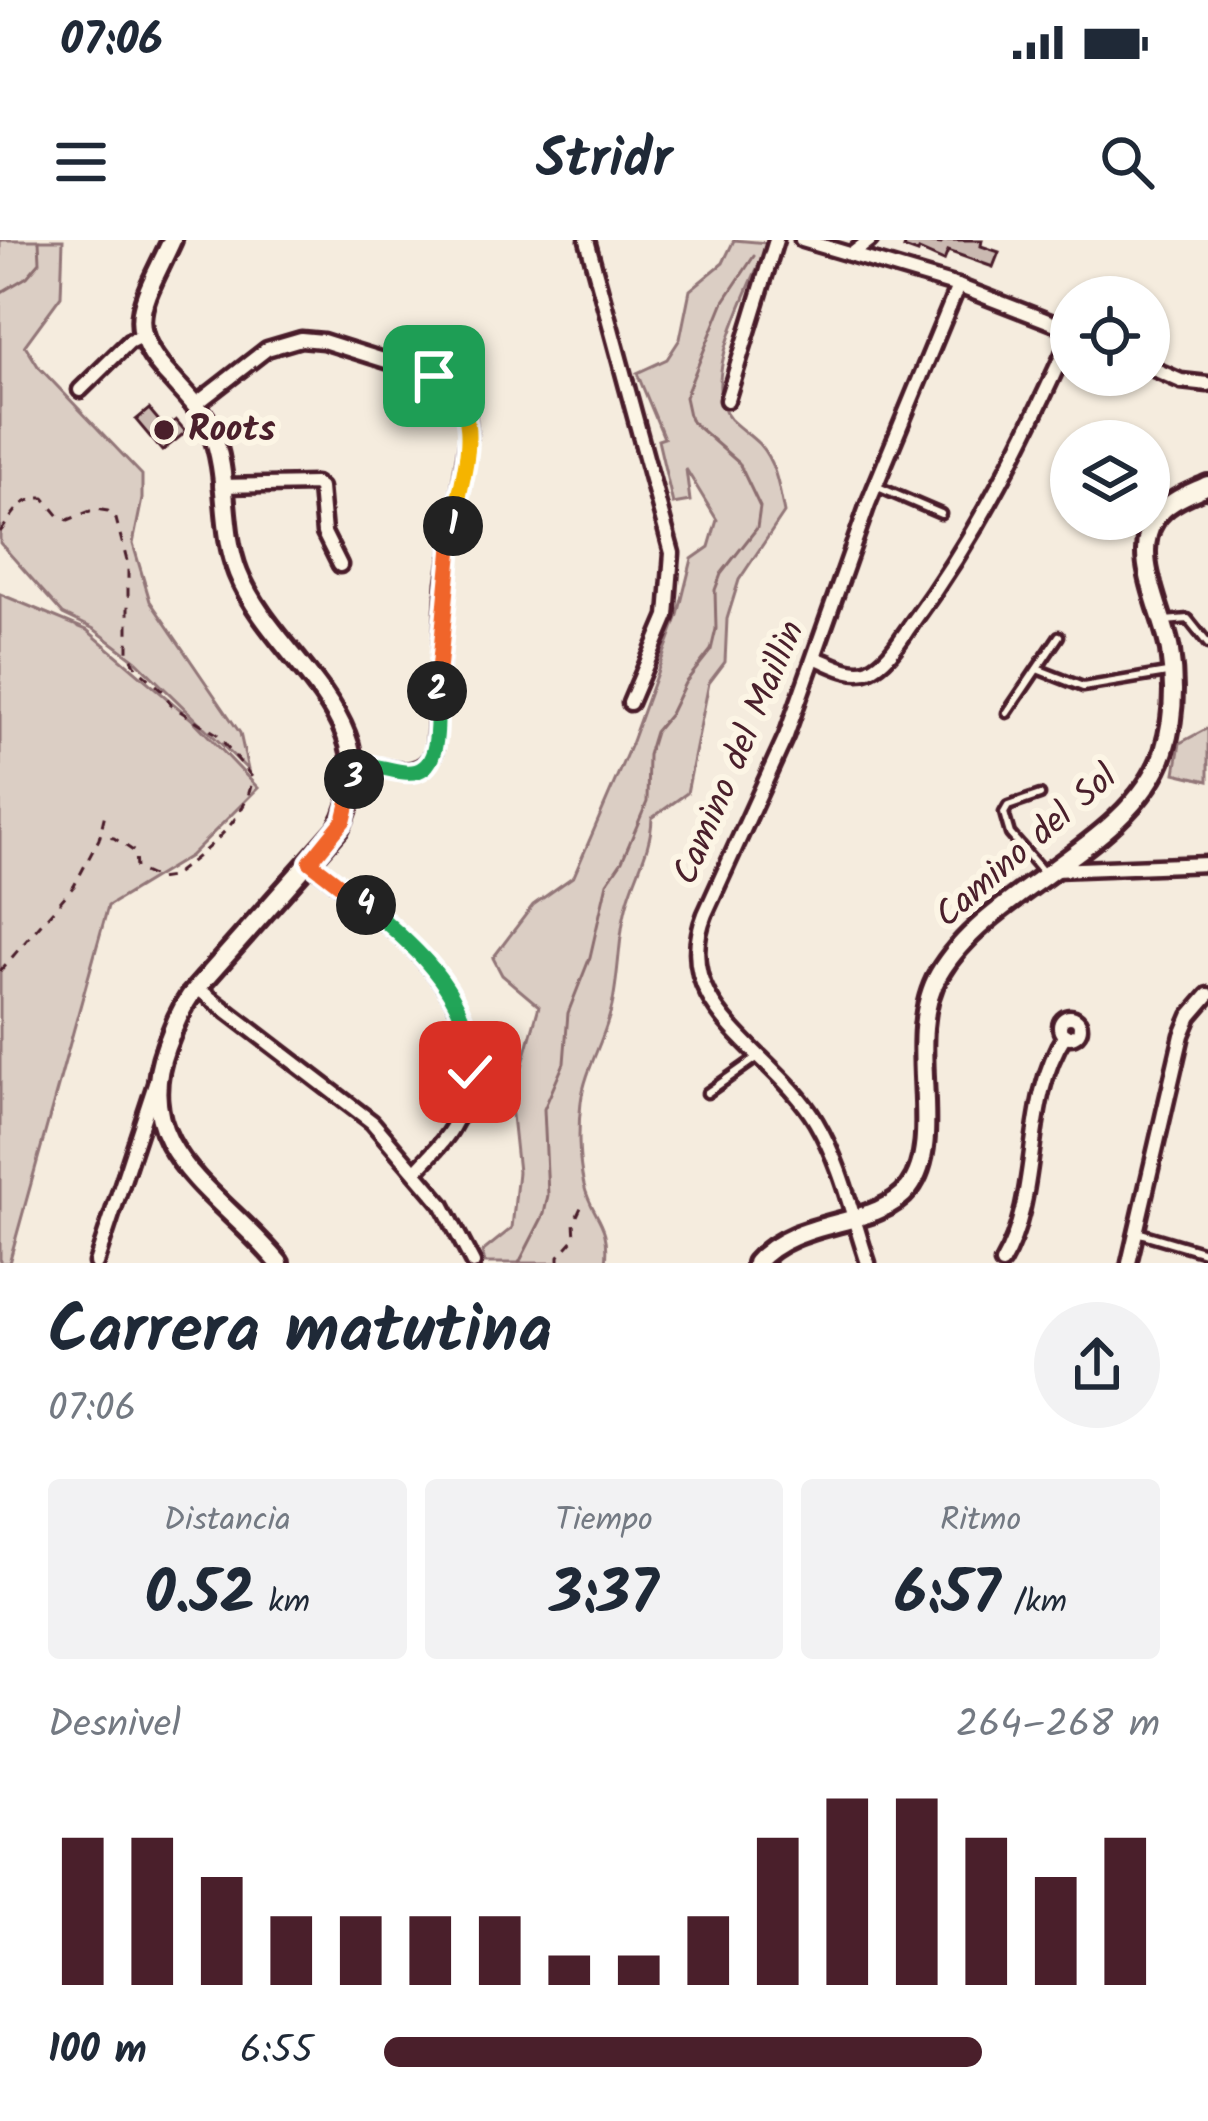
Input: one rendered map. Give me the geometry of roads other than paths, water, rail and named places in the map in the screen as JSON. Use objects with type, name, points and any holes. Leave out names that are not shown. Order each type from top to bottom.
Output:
[{"type":"street","points":[[96,1263],[178,1016],[344,820],[353,788],[350,744],[337,715],[255,607],[241,580],[228,537],[215,442],[195,405],[150,357],[141,335],[144,305],[172,240]]},
{"type":"street","points":[[586,240],[672,554],[667,616],[630,703]]},
{"type":"street","points":[[727,400],[776,240]]},
{"type":"street","points":[[802,240],[958,286],[1050,324]]},
{"type":"street","points":[[852,254],[870,240]]},
{"type":"street","name":"Camino del Maillin","points":[[868,1263],[819,1127],[793,1088],[708,998],[697,969],[696,942],[786,736],[875,486],[958,286]]},
{"type":"street","points":[[80,390],[141,335]]},
{"type":"street","points":[[195,405],[257,355],[301,339],[323,341],[434,376],[454,389],[464,404],[469,433],[445,583],[434,752],[427,764],[412,772],[354,765]]},
{"type":"street","points":[[1170,376],[1208,384]]},
{"type":"street","points":[[816,658],[857,672],[872,668],[893,649],[991,504],[1050,378]]},
{"type":"street","points":[[221,486],[315,484],[320,488],[324,532],[340,565]]},
{"type":"street","name":"Camino del Sol","points":[[756,1263],[788,1238],[897,1199],[913,1182],[923,1138],[923,1024],[936,979],[974,933],[1123,812],[1149,782],[1167,737],[1172,673],[1164,621],[1146,560],[1148,533],[1164,508],[1208,485]]},
{"type":"street","points":[[310,862],[370,908],[414,950],[444,982],[462,1016],[470,1058],[465,1100],[446,1138],[416,1171]]},
{"type":"street","points":[[1049,873],[1208,864]]},
{"type":"street","points":[[197,988],[355,1108],[442,1204],[473,1263]]},
{"type":"street","points":[[1130,1263],[1182,1035],[1207,998]]},
{"type":"street","points":[[1001,1263],[1024,1209],[1044,1078],[1065,1035]]},
{"type":"street","points":[[156,1080],[158,1118],[172,1151],[279,1263]]},
{"type":"lane","points":[[875,486],[941,514]]},
{"type":"lane","points":[[1164,621],[1188,619],[1208,644]]},
{"type":"lane","points":[[1007,713],[1059,636]]},
{"type":"lane","points":[[1037,669],[1083,687],[1172,673]]},
{"type":"lane","points":[[1040,796],[1008,806],[1004,814],[1010,834],[1049,873]]},
{"type":"lane","points":[[707,1093],[761,1055]]},
{"type":"lane","points":[[1137,1232],[1208,1253]]},
{"type":"waterway","points":[[0,293],[27,277],[40,262],[39,240]]},
{"type":"waterway","points":[[519,1263],[544,1214],[548,1195],[544,1109],[564,1063],[568,1013],[590,957],[607,883],[622,861],[647,802],[648,755],[655,732],[711,650],[715,590],[721,574],[757,528],[760,507],[739,463],[690,420],[685,397],[724,301],[754,256]]},
{"type":"place","name":"Roots","points":[[164,430]]}]
